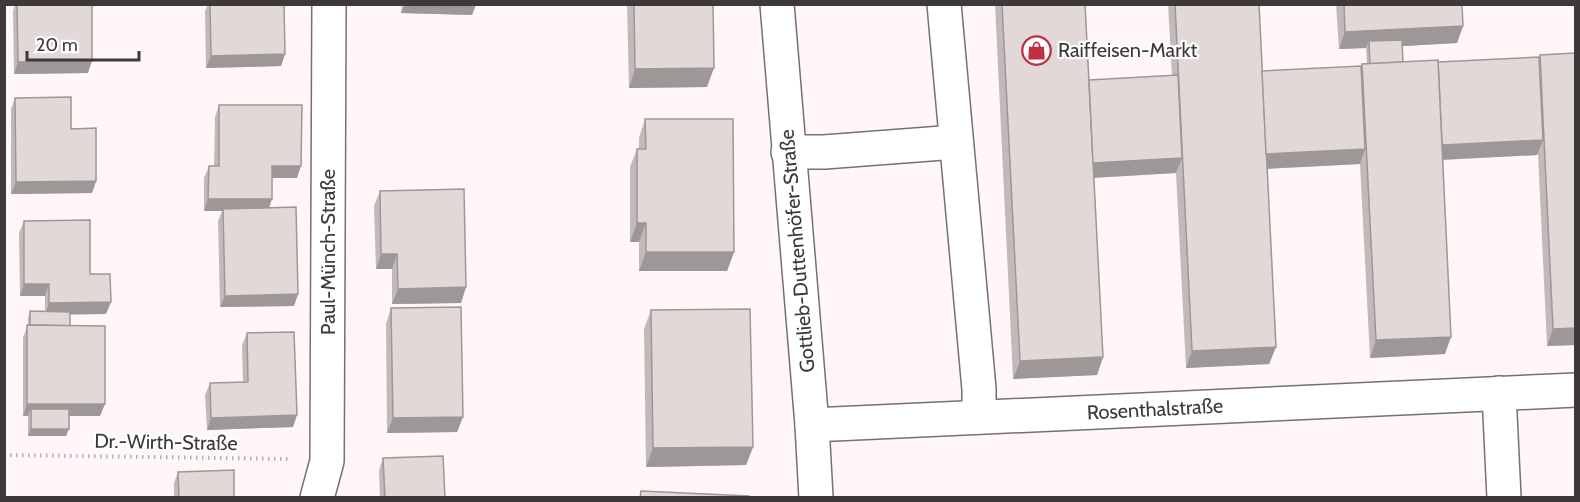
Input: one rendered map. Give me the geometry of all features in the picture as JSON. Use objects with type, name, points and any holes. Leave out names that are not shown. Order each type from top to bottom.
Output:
[{"type":"street","name":"Paul-Münch-Straße","points":[[318,498],[327,460],[329,4]]},
{"type":"street","name":"Gottlieb-Duttenhöfer-Straße","points":[[777,4],[812,424],[816,498]]},
{"type":"street","points":[[944,4],[979,389],[979,417]]},
{"type":"street","points":[[789,152],[824,152],[956,142]]},
{"type":"street","name":"Rosenthalstraße","points":[[812,424],[1575,390]]},
{"type":"street","points":[[1499,393],[1504,498]]},
{"type":"path","name":"Dr.-Wirth-Straße","points":[[4,455],[327,460]]},
{"type":"building","points":[[17,4],[92,4],[92,61],[18,62]]},
{"type":"building","points":[[210,4],[284,4],[285,54],[211,56]]},
{"type":"building","points":[[634,4],[713,4],[714,68],[635,69]]},
{"type":"building","points":[[1002,4],[1085,4],[1103,357],[1020,361]]},
{"type":"building","points":[[1175,4],[1259,4],[1276,347],[1192,351]]},
{"type":"building","points":[[1344,4],[1462,4],[1463,26],[1345,32]]},
{"type":"building","points":[[1402,40],[1403,62],[1370,64],[1369,41]]},
{"type":"building","points":[[1575,53],[1575,328],[1553,329],[1540,55]]},
{"type":"building","points":[[1539,57],[1543,140],[1442,145],[1438,62]]},
{"type":"building","points":[[1438,60],[1451,337],[1376,340],[1362,64]]},
{"type":"building","points":[[1361,66],[1365,149],[1266,154],[1262,71]]},
{"type":"building","points":[[1178,75],[1182,158],[1093,163],[1089,80]]},
{"type":"building","points":[[71,97],[71,129],[96,128],[96,181],[16,182],[15,98]]},
{"type":"building","points":[[219,105],[302,105],[301,166],[272,166],[272,199],[208,199],[209,166],[219,166]]},
{"type":"building","points":[[645,119],[733,119],[734,252],[646,252],[646,223],[637,223],[637,149],[646,149]]},
{"type":"building","points":[[464,189],[466,287],[398,289],[397,254],[381,254],[380,191]]},
{"type":"building","points":[[296,207],[298,294],[225,296],[223,209]]},
{"type":"building","points":[[90,220],[90,274],[110,274],[111,302],[49,303],[49,284],[24,284],[24,221]]},
{"type":"building","points":[[461,307],[463,417],[393,418],[391,308]]},
{"type":"building","points":[[750,309],[753,447],[653,448],[651,310]]},
{"type":"building","points":[[30,311],[70,312],[70,326],[30,325]]},
{"type":"building","points":[[27,325],[105,326],[105,404],[27,404]]},
{"type":"building","points":[[294,332],[297,415],[211,418],[210,383],[248,382],[247,333]]},
{"type":"building","points":[[31,409],[69,409],[69,429],[31,429]]},
{"type":"building","points":[[443,456],[445,498],[385,498],[383,458]]},
{"type":"building","points":[[234,470],[234,498],[179,498],[178,472]]},
{"type":"building","points":[[641,491],[749,496],[749,498],[640,498]]},
{"type":"place","name":"Raiffeisen-Markt","points":[[1037,50]]}]
